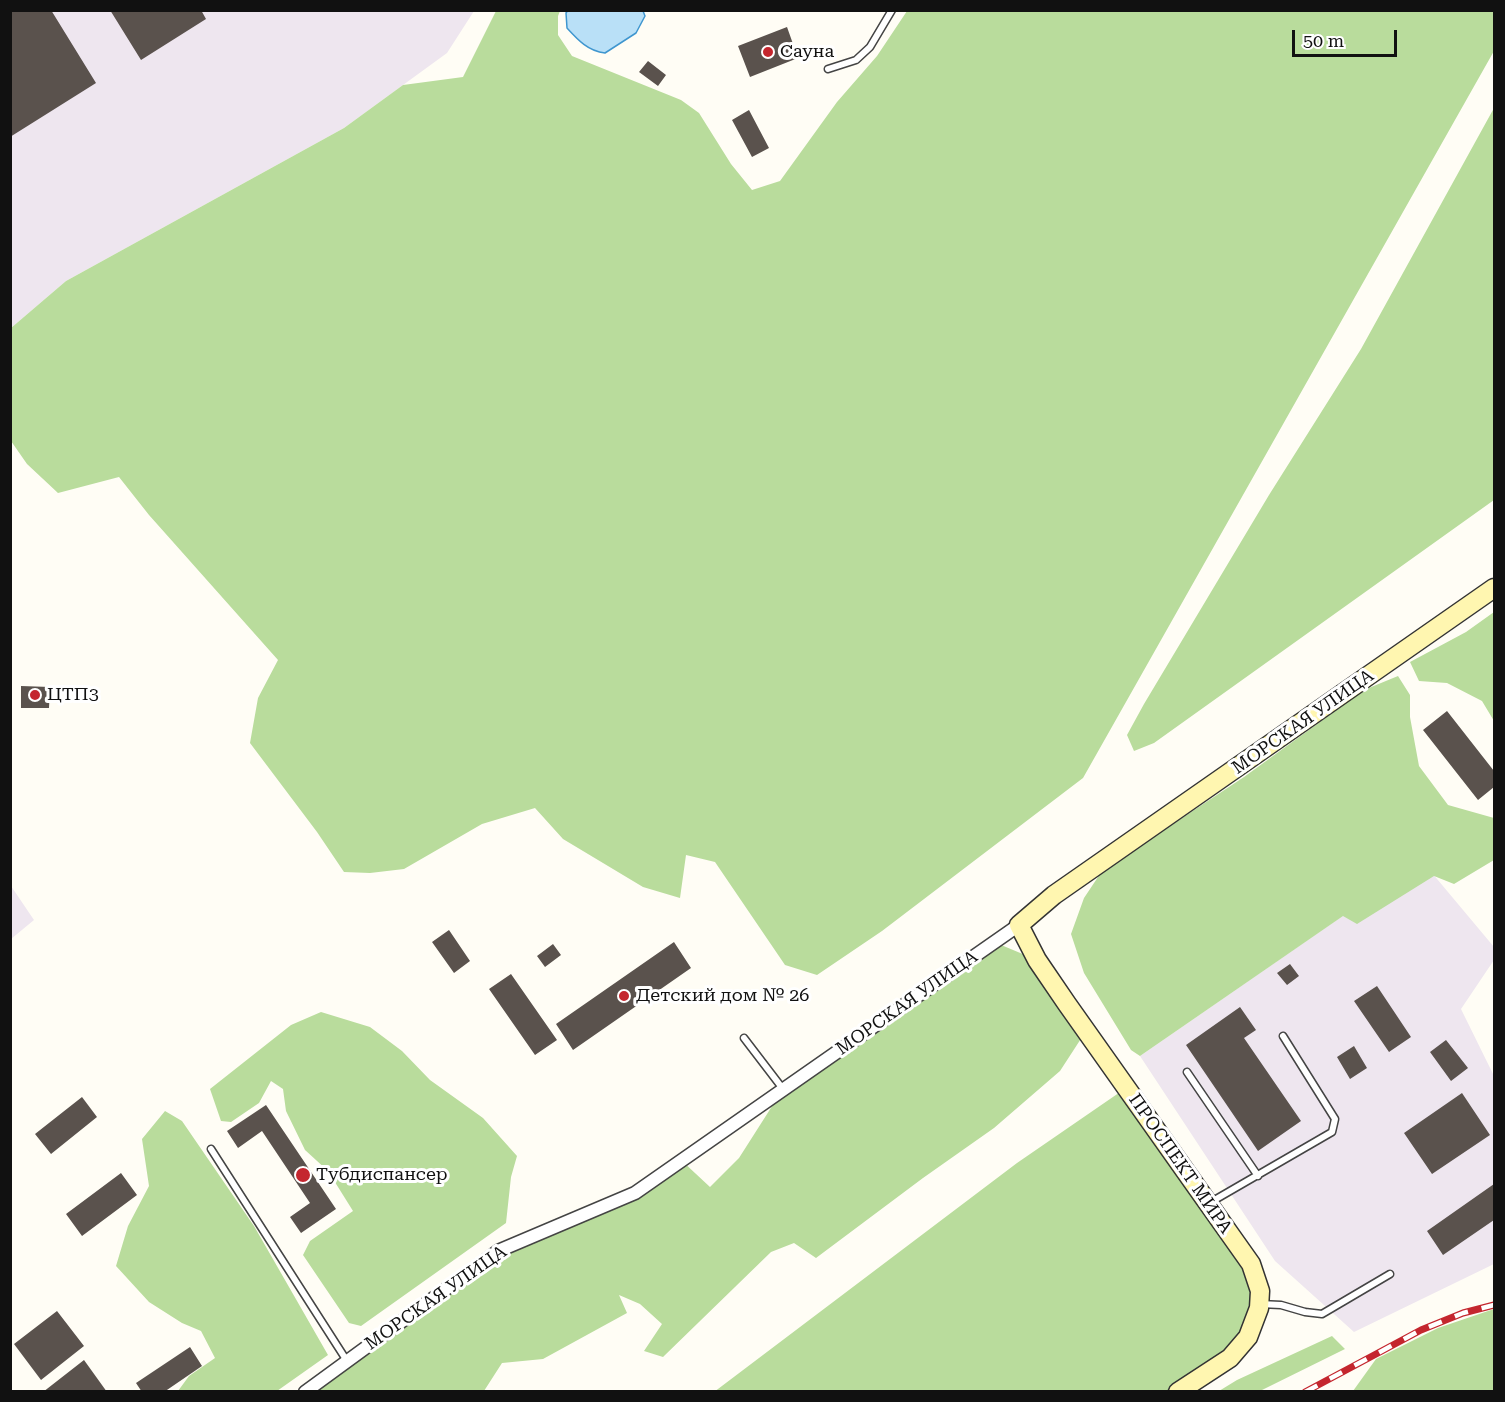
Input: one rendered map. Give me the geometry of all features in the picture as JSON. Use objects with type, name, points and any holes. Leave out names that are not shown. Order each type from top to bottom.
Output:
[{"type":"main road","name":"МОРСКАЯ УЛИЦА","points":[[1019,925],[1054,895],[1494,588]]},
{"type":"main road","name":"ПРОСПЕКТ МИРА","points":[[1019,925],[1037,960],[1067,1005],[1251,1264],[1260,1291],[1259,1304],[1248,1337],[1230,1358],[1178,1392]]},
{"type":"street","name":"МОРСКАЯ УЛИЦА","points":[[305,1392],[498,1251],[634,1192],[1019,925]]},
{"type":"lane","points":[[828,69],[856,60],[870,47],[892,10]]},
{"type":"lane","points":[[1208,1204],[1332,1132],[1335,1119],[1283,1036]]},
{"type":"lane","points":[[744,1038],[783,1089]]},
{"type":"lane","points":[[1187,1072],[1258,1176]]},
{"type":"lane","points":[[211,1149],[346,1361]]},
{"type":"lane","points":[[1259,1304],[1281,1305],[1322,1314],[1390,1274]]},
{"type":"shaded area","points":[[11,11],[474,11],[447,53],[344,128],[66,281],[11,328]]},
{"type":"shaded area","points":[[1422,861],[1494,947],[1494,960],[1461,1009],[1494,1076],[1494,1264],[1354,1332],[1275,1261],[1140,1056]]},
{"type":"shaded area","points":[[11,886],[34,920],[10,939]]},
{"type":"green space","points":[[496,11],[560,11],[558,35],[572,56],[681,100],[699,113],[731,164],[752,190],[780,181],[837,102],[877,56],[907,11],[1494,11],[1494,51],[1083,778],[882,931],[817,975],[785,965],[715,862],[686,855],[680,898],[643,887],[563,839],[535,808],[482,824],[404,869],[370,873],[344,872],[250,743],[258,698],[278,660],[149,515],[119,477],[58,493],[27,464],[11,441],[11,328],[66,281],[344,128],[403,85],[463,77]]},
{"type":"green space","points":[[1494,108],[1494,500],[1154,743],[1134,751],[1127,735],[1144,704],[1269,495],[1361,349]]},
{"type":"green space","points":[[1494,612],[1494,721],[1482,701],[1447,683],[1419,681],[1410,662],[1466,632]]},
{"type":"green space","points":[[1398,676],[1410,695],[1410,717],[1419,766],[1448,805],[1494,818],[1494,860],[1454,884],[1434,876],[1357,924],[1343,916],[1140,1056],[1131,1050],[1084,973],[1071,934],[1084,898],[1102,871],[1244,777],[1364,690]]},
{"type":"green space","points":[[994,942],[1037,960],[1086,1031],[1060,1071],[994,1128],[816,1258],[794,1243],[771,1252],[663,1357],[644,1351],[662,1324],[640,1304],[619,1295],[627,1313],[543,1359],[502,1363],[484,1391],[305,1392],[498,1251],[635,1193],[681,1160],[710,1187],[739,1158],[783,1089]]},
{"type":"green space","points":[[321,1012],[370,1027],[402,1051],[430,1080],[483,1118],[517,1156],[511,1177],[506,1223],[361,1326],[349,1323],[303,1255],[310,1241],[353,1211],[328,1171],[305,1150],[286,1111],[283,1089],[271,1081],[259,1103],[231,1122],[221,1121],[210,1089],[291,1025]]},
{"type":"green space","points":[[1126,1088],[1260,1291],[1248,1337],[1178,1391],[714,1392],[1017,1163]]},
{"type":"green space","points":[[165,1111],[182,1121],[254,1226],[328,1355],[277,1391],[178,1391],[189,1376],[215,1358],[201,1331],[182,1323],[149,1302],[116,1266],[128,1226],[149,1186],[142,1139]]},
{"type":"green space","points":[[1494,1309],[1494,1391],[1353,1391],[1376,1359],[1438,1328]]},
{"type":"green space","points":[[1332,1336],[1345,1349],[1260,1391],[1219,1391],[1237,1380]]},
{"type":"water","points":[[568,10],[643,11],[645,16],[636,33],[605,53],[588,47],[567,28],[566,13]]},
{"type":"building","points":[[10,10],[51,10],[96,83],[10,137]]},
{"type":"building","points":[[110,10],[201,10],[206,19],[141,60]]},
{"type":"building","name":"Сауна","points":[[787,27],[798,58],[750,77],[738,46]]},
{"type":"building","points":[[648,61],[666,75],[658,86],[639,72]]},
{"type":"building","points":[[749,110],[769,148],[752,157],[732,120]]},
{"type":"building","name":"ЦТП3","points":[[21,686],[50,687],[49,708],[21,708]]},
{"type":"building","points":[[1447,711],[1494,771],[1494,787],[1478,800],[1423,730]]},
{"type":"building","points":[[449,930],[470,961],[454,973],[432,942]]},
{"type":"building","name":"Детский дом № 26","points":[[674,942],[691,968],[573,1050],[556,1024]]},
{"type":"building","points":[[553,944],[561,955],[545,967],[537,956]]},
{"type":"building","points":[[1290,964],[1299,976],[1287,985],[1277,973]]},
{"type":"building","points":[[511,974],[557,1040],[535,1055],[489,989]]},
{"type":"building","points":[[1377,986],[1411,1037],[1389,1052],[1354,1001]]},
{"type":"building","points":[[1240,1007],[1256,1030],[1244,1038],[1301,1121],[1258,1151],[1186,1045]]},
{"type":"building","points":[[1446,1040],[1468,1068],[1451,1081],[1430,1052]]},
{"type":"building","points":[[1354,1046],[1367,1068],[1350,1079],[1337,1057]]},
{"type":"building","points":[[1462,1093],[1490,1135],[1432,1174],[1404,1133]]},
{"type":"building","points":[[82,1097],[97,1117],[51,1154],[35,1134]]},
{"type":"building","name":"Тубдиспансер","points":[[266,1105],[336,1209],[301,1233],[290,1217],[310,1203],[262,1131],[238,1148],[227,1131]]},
{"type":"building","points":[[121,1173],[137,1195],[82,1236],[66,1214]]},
{"type":"building","points":[[1494,1184],[1494,1220],[1443,1255],[1427,1231]]},
{"type":"building","points":[[57,1311],[84,1346],[41,1380],[14,1344]]},
{"type":"building","points":[[190,1347],[202,1366],[164,1392],[142,1392],[136,1383]]},
{"type":"building","points":[[84,1360],[107,1392],[43,1392]]},
{"type":"railway","points":[[1305,1392],[1421,1330],[1463,1313],[1494,1305]]},
{"type":"place","name":"Сауна","points":[[768,52]]},
{"type":"place","name":"ЦТП3","points":[[35,695]]},
{"type":"place","name":"Детский дом № 26","points":[[624,996]]},
{"type":"place","name":"Тубдиспансер","points":[[303,1175]]}]
